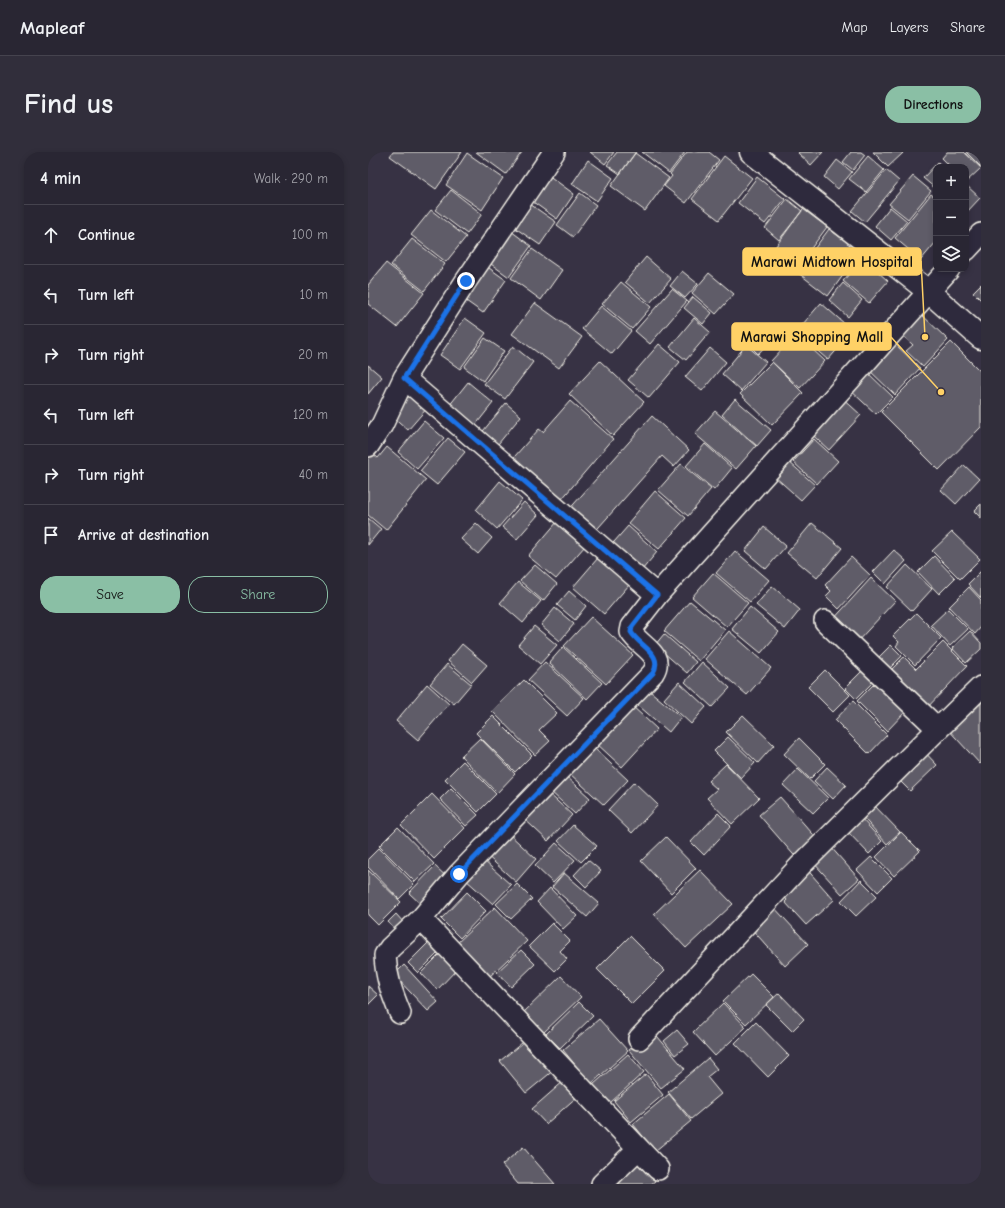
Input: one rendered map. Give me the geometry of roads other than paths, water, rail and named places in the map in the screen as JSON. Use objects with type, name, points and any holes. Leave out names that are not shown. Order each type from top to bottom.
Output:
[{"type":"highway","points":[[751,152],[928,291],[981,338]]},
{"type":"street","points":[[368,446],[382,425],[404,378],[466,281],[554,152]]},
{"type":"street","points":[[969,247],[981,234]]},
{"type":"street","points":[[400,1014],[386,970],[385,955],[390,948],[420,919],[459,874],[653,673],[657,662],[654,656],[631,632],[632,627],[657,595],[946,272]]},
{"type":"street","points":[[404,378],[657,595]]},
{"type":"street","points":[[825,621],[938,729]]},
{"type":"street","points":[[639,1039],[801,865],[981,687]]},
{"type":"street","points":[[420,919],[658,1169]]},
{"type":"street","points":[[602,1184],[638,1149]]},
{"type":"place","name":"Marawi Midtown Hospital","points":[[925,337]]},
{"type":"place","name":"Marawi Shopping Mall","points":[[941,392]]}]
